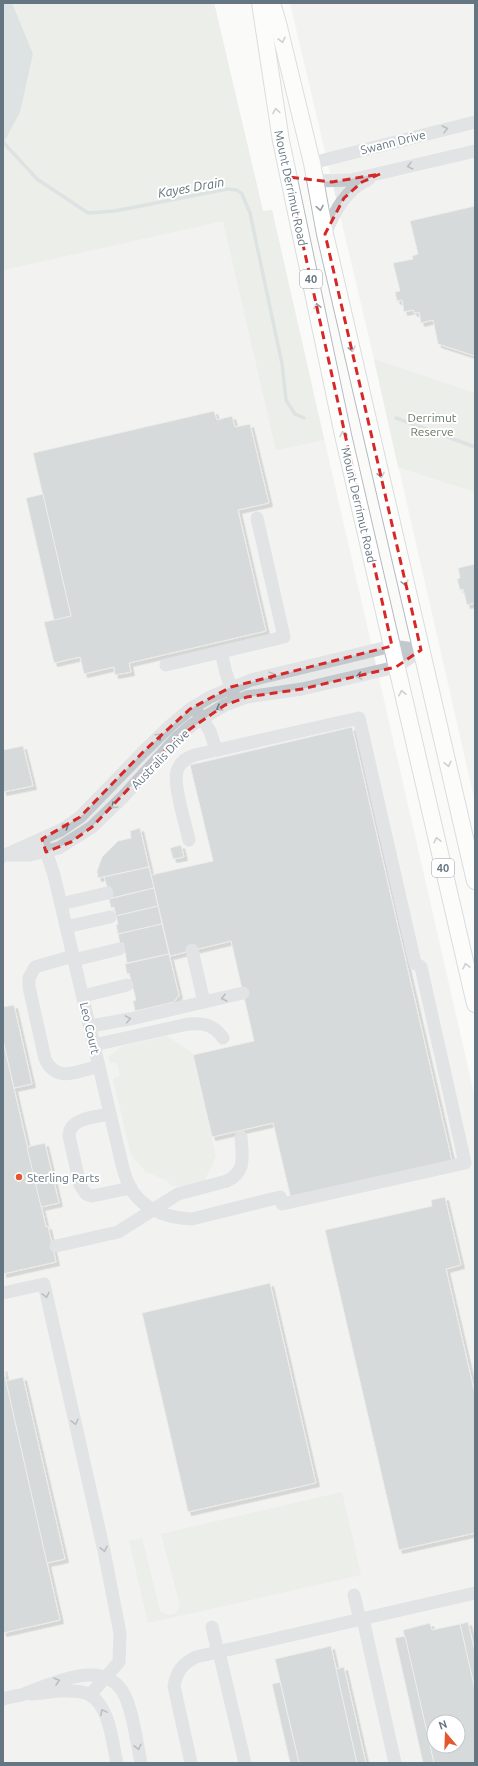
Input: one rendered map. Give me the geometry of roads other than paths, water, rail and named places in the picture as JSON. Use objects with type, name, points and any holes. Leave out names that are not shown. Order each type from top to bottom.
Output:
[{"type":"main road","name":"Mount Derrimut Road","points":[[260,3],[281,141],[343,435],[475,1004]]},
{"type":"main road","name":"Mount Derrimut Road","points":[[272,3],[312,163],[325,234],[475,881]]},
{"type":"main road","points":[[288,177],[312,163]]},
{"type":"main road","points":[[288,177],[315,181]]},
{"type":"street","name":"Swann Drive","points":[[312,163],[475,122]]},
{"type":"street","points":[[315,181],[351,180],[475,151]]},
{"type":"street","points":[[325,234],[336,210],[344,198],[362,182],[380,174]]},
{"type":"street","points":[[166,664],[284,637],[257,518]]},
{"type":"street","points":[[392,646],[421,650]]},
{"type":"street","name":"Australis Drive","points":[[4,856],[61,830],[80,817],[170,725],[210,697],[231,687],[283,672],[392,646]]},
{"type":"street","points":[[396,667],[421,650]]},
{"type":"street","points":[[221,652],[236,701]]},
{"type":"street","name":"Australis Drive","points":[[4,856],[30,855],[46,852],[70,842],[92,827],[123,797],[177,738],[202,719],[225,705],[262,694],[302,689],[396,667]]},
{"type":"street","points":[[194,707],[210,732],[216,750]]},
{"type":"street","points":[[151,1210],[177,1219],[192,1219],[280,1197],[282,1204],[465,1163],[420,967],[415,963],[359,718],[189,757],[181,763],[178,768],[176,782],[189,840]]},
{"type":"street","name":"Leo Court","points":[[42,839],[54,875],[120,1156],[131,1188],[136,1196],[151,1210]]},
{"type":"street","points":[[61,904],[107,893]]},
{"type":"street","points":[[66,927],[110,917]]},
{"type":"street","points":[[99,1066],[63,1074],[55,1072],[49,1066],[45,1059],[29,987],[29,978],[32,971],[41,964],[118,949]]},
{"type":"street","points":[[192,950],[204,1002]]},
{"type":"street","points":[[83,996],[128,985]]},
{"type":"street","points":[[90,1026],[135,1018],[243,993]]},
{"type":"street","points":[[94,1045],[188,1024],[204,1023],[212,1026],[223,1038]]},
{"type":"street","points":[[110,1114],[81,1120],[72,1125],[69,1129],[69,1136],[80,1185],[86,1194],[92,1196],[131,1188]]},
{"type":"street","points":[[56,1246],[118,1232],[178,1194],[235,1178],[240,1171],[243,1162],[241,1137]]},
{"type":"street","points":[[3,1294],[44,1284],[104,1551],[120,1633],[119,1662],[90,1695]]},
{"type":"street","points":[[191,1763],[174,1686],[181,1667],[187,1661],[196,1657],[475,1593]]},
{"type":"street","points":[[354,1595],[395,1763]]},
{"type":"street","points":[[212,1627],[245,1763]]},
{"type":"street","points":[[20,1695],[52,1682],[74,1676],[87,1675],[106,1678],[120,1687],[128,1702],[141,1763]]},
{"type":"street","points":[[3,1699],[20,1695],[66,1691],[90,1695],[99,1704],[107,1720],[117,1763]]},
{"type":"waterway","name":"Kayes Drain","points":[[3,142],[37,179],[88,213],[115,211],[227,189],[237,190],[242,194],[250,213],[282,364],[286,400],[295,414],[304,418]]},
{"type":"waterway","name":"Kayes Drain","points":[[396,418],[475,447]]},
{"type":"place","name":"Sterling Parts","points":[[19,1177]]},
{"type":"park label","name":"Derrimut Reserve","points":[[432,424]]}]
